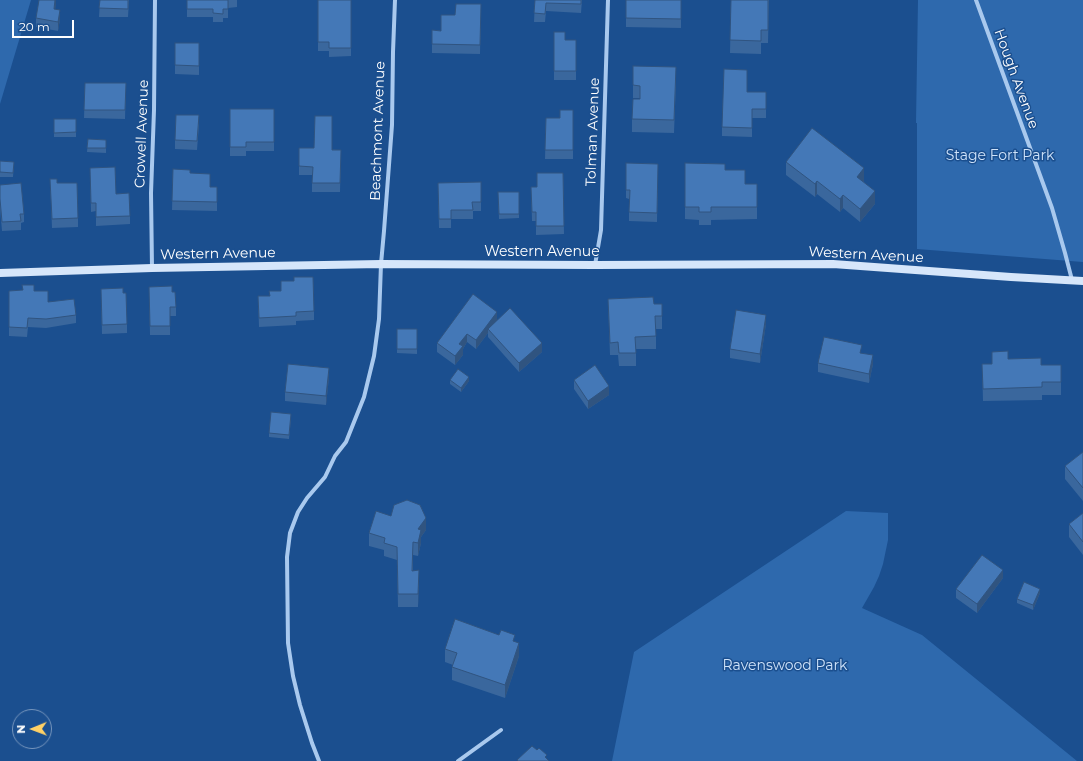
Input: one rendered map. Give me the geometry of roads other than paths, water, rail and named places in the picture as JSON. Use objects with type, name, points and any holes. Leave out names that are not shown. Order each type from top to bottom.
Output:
[{"type":"main road","name":"Western Avenue","points":[[0,274],[152,268],[381,264],[833,264],[1083,281]]},
{"type":"street","name":"Crowell Avenue","points":[[152,268],[151,193],[154,110],[155,0]]},
{"type":"street","name":"Beachmont Avenue","points":[[319,761],[309,735],[292,676],[288,643],[287,557],[290,534],[298,512],[307,498],[325,477],[335,456],[346,442],[364,397],[374,356],[379,319],[381,264],[392,124],[394,0]]},
{"type":"street","name":"Tolman Avenue","points":[[595,265],[601,230],[608,0]]},
{"type":"street","name":"Hough Avenue","points":[[976,0],[1052,208],[1072,280]]},
{"type":"street","points":[[458,761],[502,730]]},
{"type":"park label","name":"Stage Fort Park","points":[[1000,156]]},
{"type":"park label","name":"Ravenswood Park","points":[[785,666]]}]
